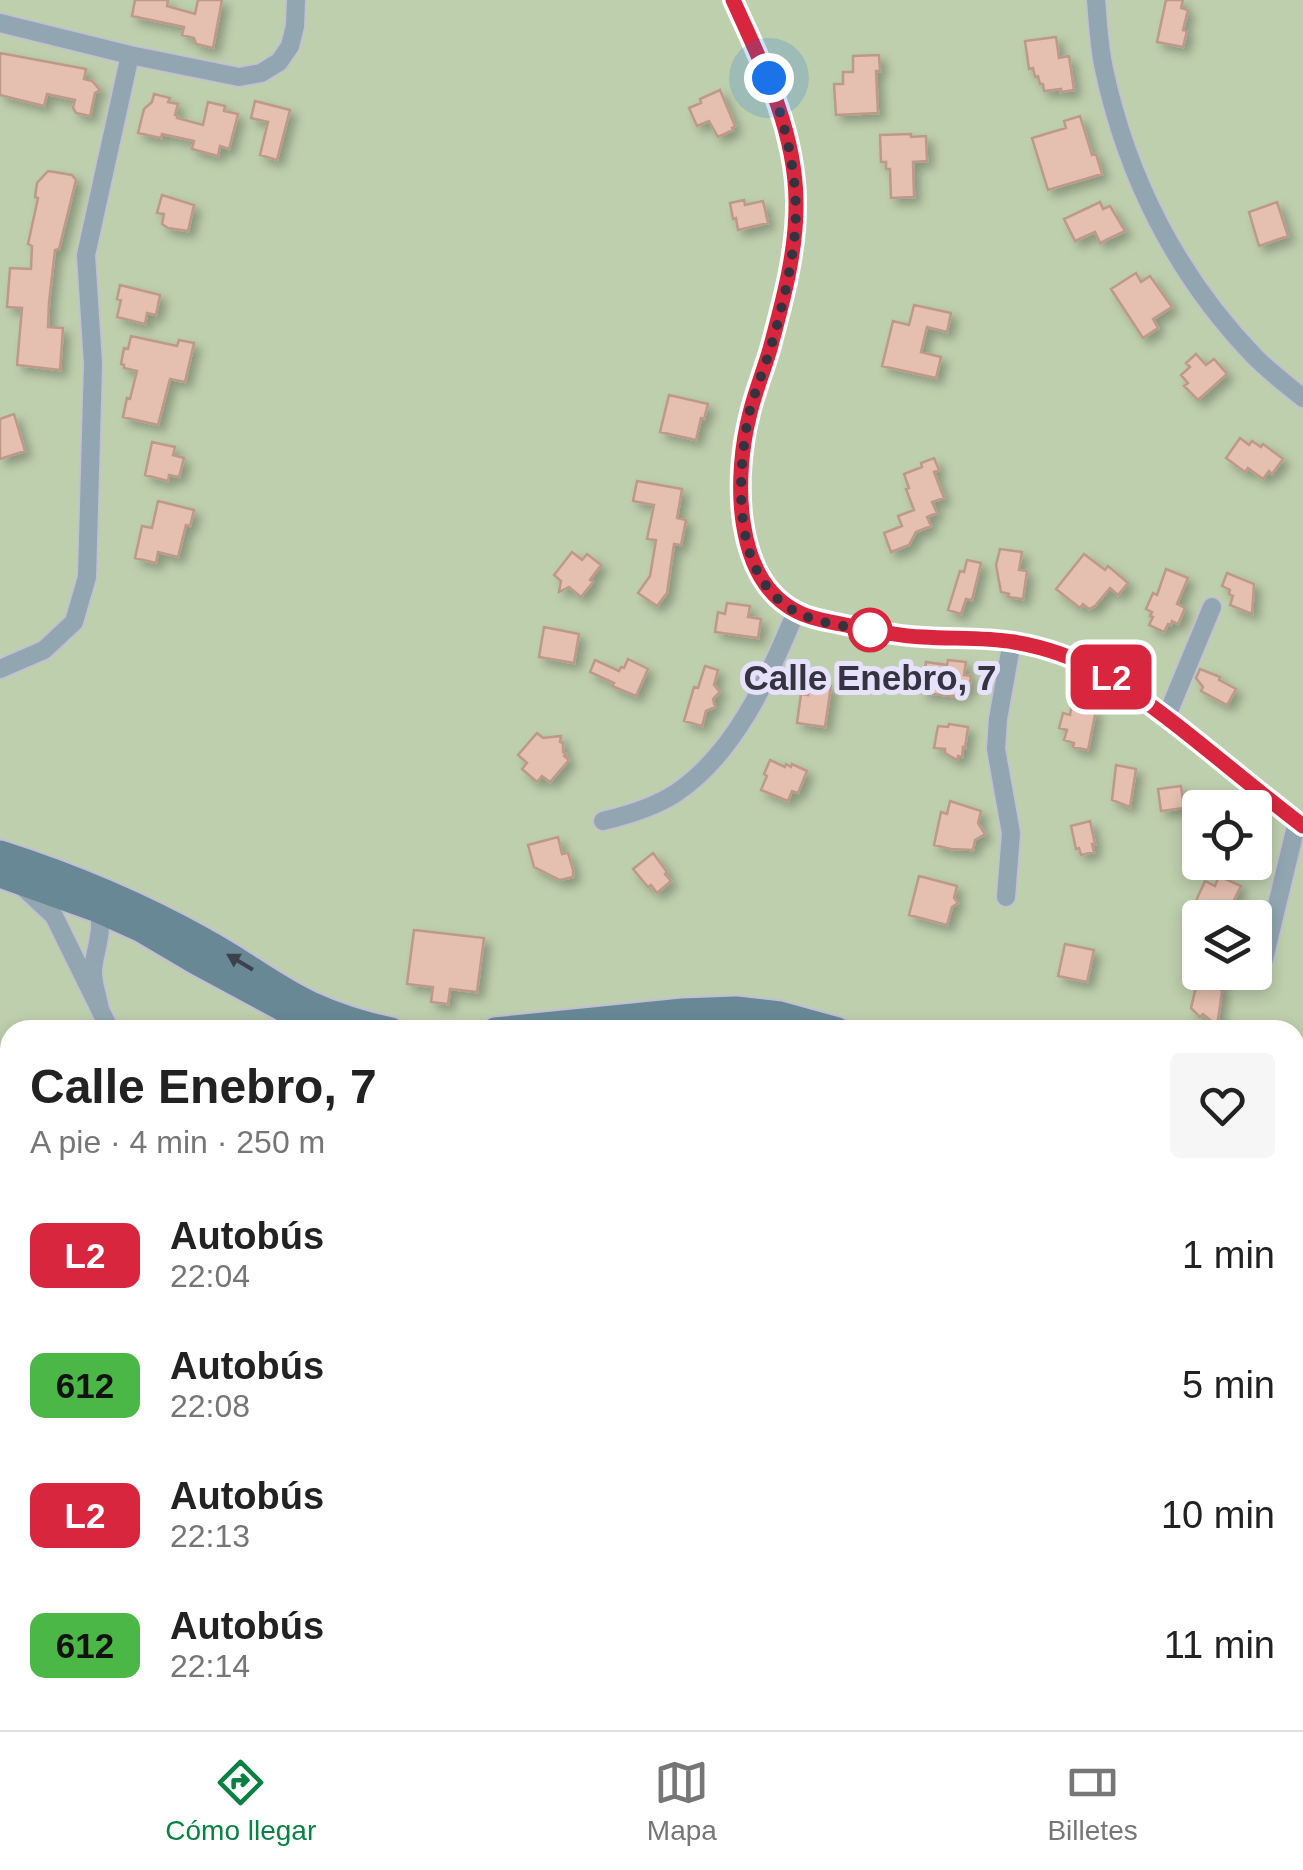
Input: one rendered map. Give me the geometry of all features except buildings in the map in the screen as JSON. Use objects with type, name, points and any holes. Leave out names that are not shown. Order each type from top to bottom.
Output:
[{"type":"main road","points":[[0,855],[58,871],[142,907],[308,1003],[349,1020]]},
{"type":"main road","points":[[8,878],[98,929],[140,929],[307,1020]]},
{"type":"main road","points":[[594,1020],[736,1008],[802,1020]]},
{"type":"street","points":[[0,24],[238,77],[261,73],[280,62],[290,46],[296,0]]},
{"type":"street","points":[[733,0],[769,78],[782,119],[792,159],[796,200],[793,248],[770,349],[749,416],[740,488],[752,561],[769,589],[796,612],[857,628],[918,637],[1012,642],[1067,655],[1118,680],[1300,824],[1272,929]]},
{"type":"street","points":[[1096,0],[1103,66],[1122,140],[1157,225],[1206,301],[1258,359],[1303,398]]},
{"type":"street","points":[[0,669],[44,650],[74,622],[87,577],[94,364],[86,255],[130,55]]},
{"type":"street","points":[[1166,718],[1212,608]]},
{"type":"street","points":[[604,821],[634,813],[675,794],[708,767],[731,741],[796,612]]},
{"type":"street","points":[[1006,897],[1011,834],[996,749],[1012,642]]},
{"type":"street","points":[[0,855],[81,892],[98,929],[93,973],[100,1010]]},
{"type":"street","points":[[8,878],[74,936],[85,938],[98,929]]},
{"type":"street","points":[[54,916],[105,1020]]},
{"type":"green space","points":[[0,0],[1303,0],[1303,1020],[0,1020]]},
{"type":"bus line","name":"L2","points":[[733,0],[769,78],[782,119],[792,159],[796,200],[793,248],[770,349],[749,416],[740,488],[752,561],[769,589],[796,612],[857,628],[918,637],[1012,642],[1067,655],[1118,680],[1303,826]]},
{"type":"place","name":"Calle Enebro, 7","points":[[870,630]]},
{"type":"route","points":[[769,78],[792,159],[796,200],[787,276],[749,416],[740,488],[744,524],[752,561],[769,589],[796,612],[870,630]]}]
